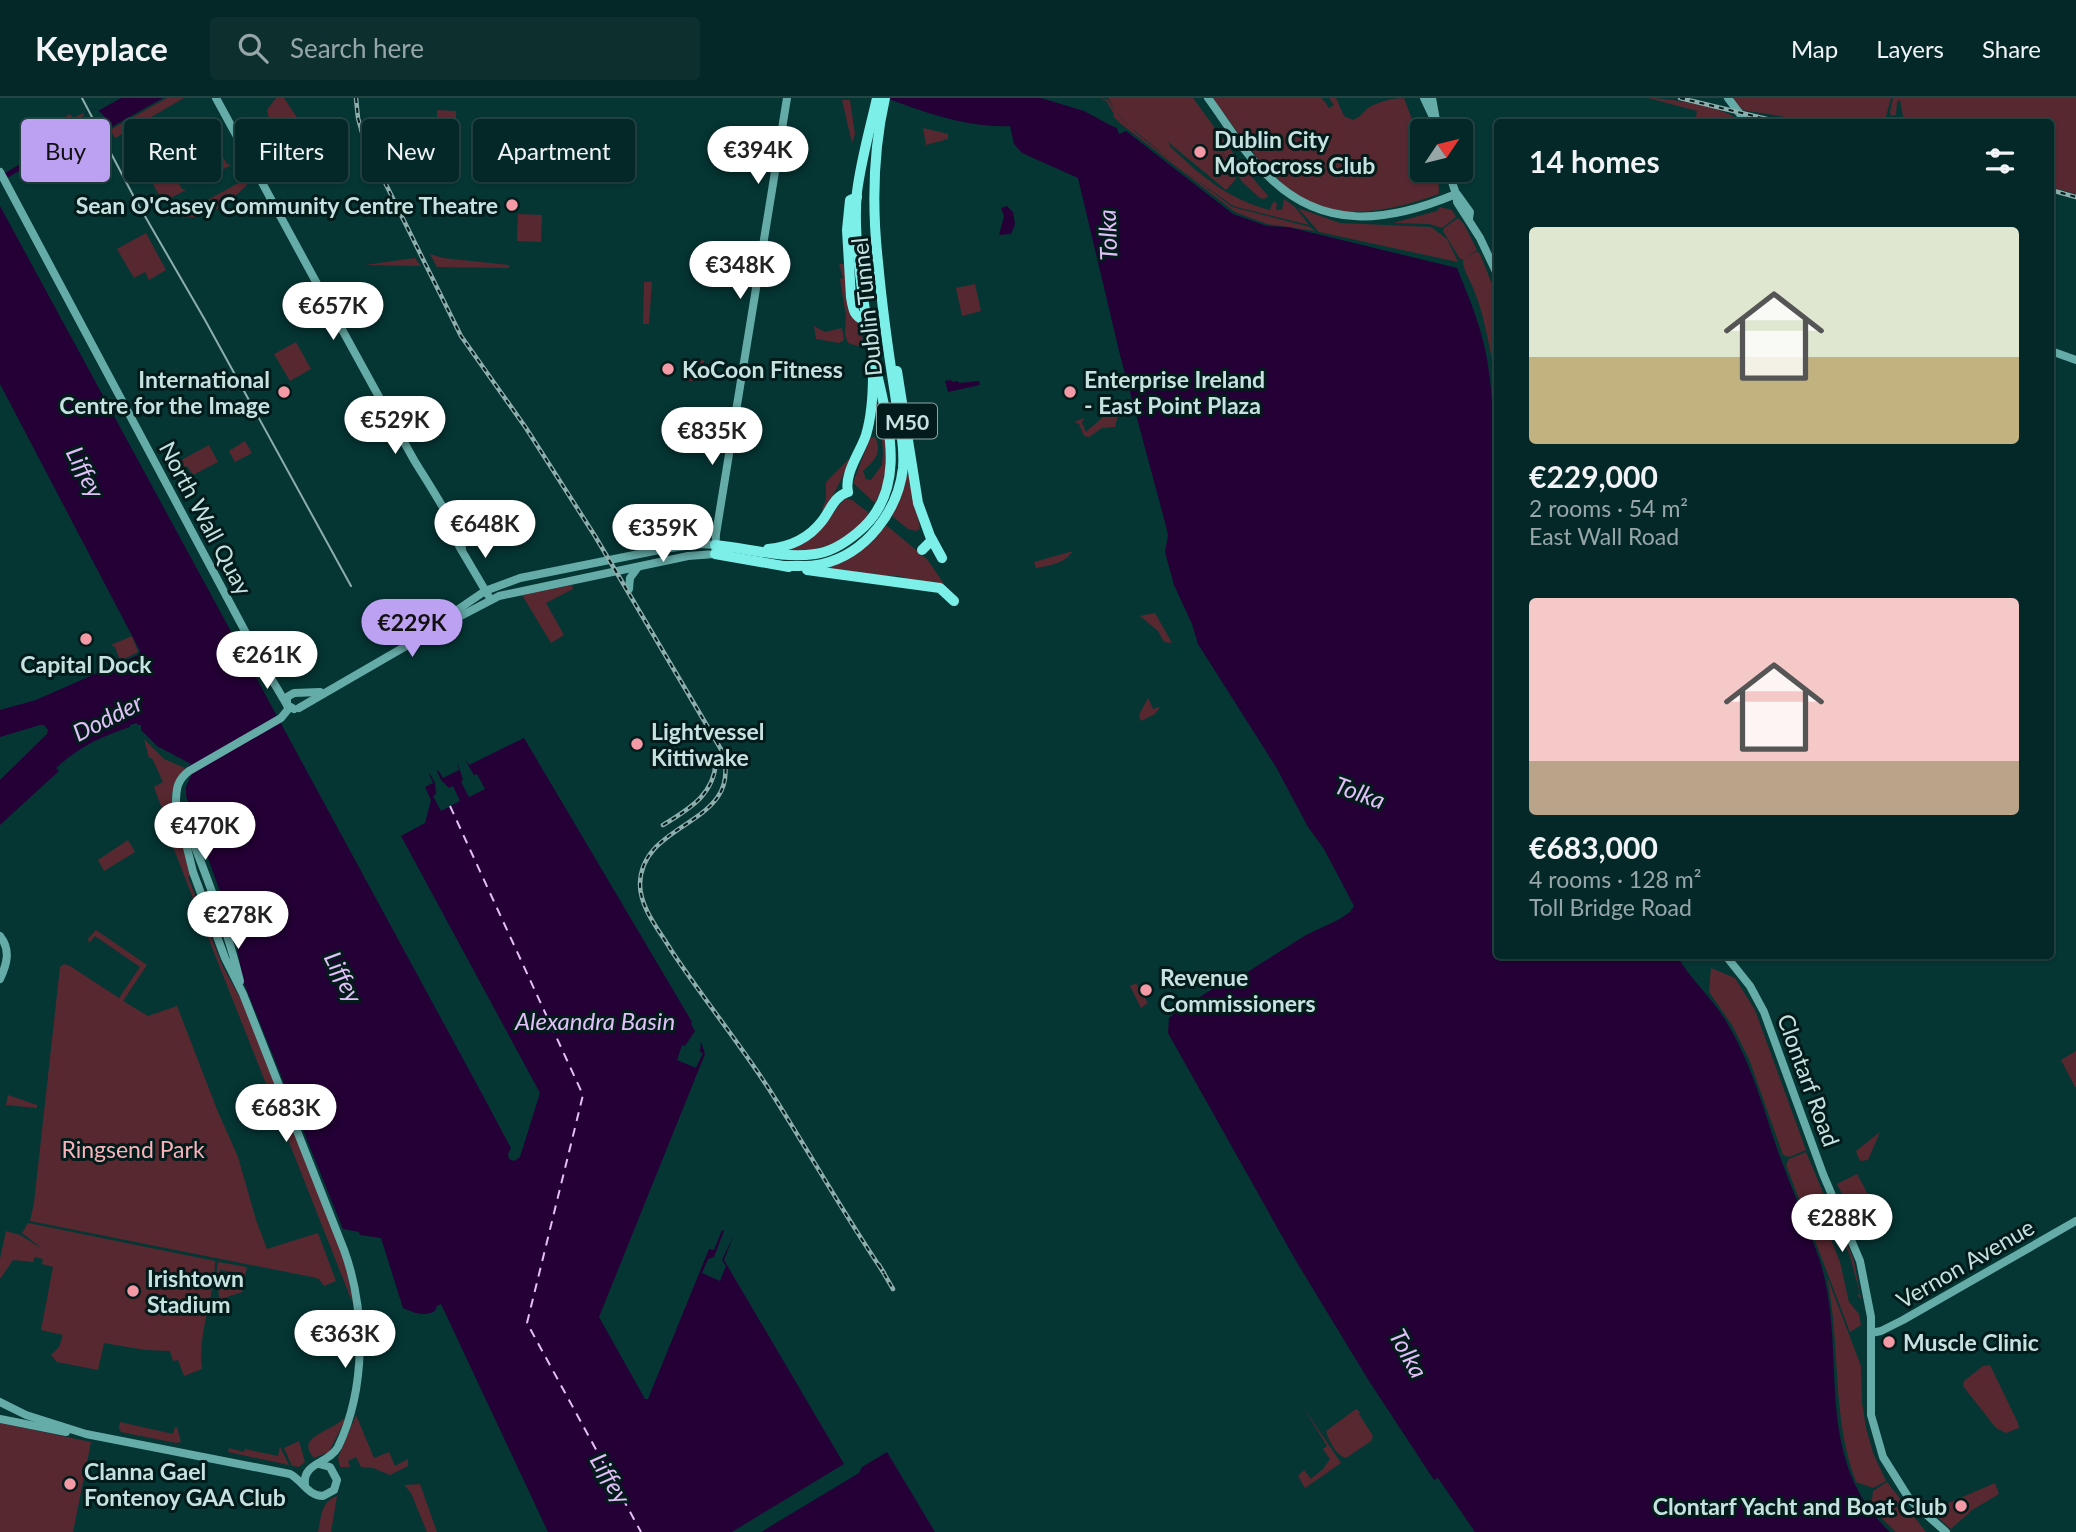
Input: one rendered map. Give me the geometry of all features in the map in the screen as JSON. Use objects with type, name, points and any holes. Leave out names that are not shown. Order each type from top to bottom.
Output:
[{"type":"highway","name":"Dublin Tunnel","points":[[880,100],[857,197],[850,200],[847,216],[853,310],[858,318],[866,321],[889,428],[892,457],[886,508]]},
{"type":"highway","name":"Dublin Tunnel","points":[[785,566],[824,564],[839,558],[865,541],[900,485],[903,453],[877,259],[875,180],[880,100]]},
{"type":"highway","name":"M50","points":[[883,302],[904,399],[918,503],[942,558]]},
{"type":"highway","name":"M50","points":[[743,550],[777,548],[803,539],[820,523],[837,498],[848,492],[847,479],[862,446],[869,422],[873,399],[874,360]]},
{"type":"highway","name":"Dublin Tunnel","points":[[743,550],[780,555],[816,554],[847,541],[876,521]]},
{"type":"highway","points":[[922,550],[932,540]]},
{"type":"highway","points":[[715,550],[743,550]]},
{"type":"highway","points":[[715,550],[785,566],[940,588],[954,601]]},
{"type":"main road","points":[[216,98],[434,497],[437,507],[488,595]]},
{"type":"main road","points":[[715,550],[787,98]]},
{"type":"main road","points":[[1208,98],[1268,176],[1296,199],[1312,207],[1341,215],[1386,216],[1423,207],[1456,194]]},
{"type":"main road","points":[[1424,98],[1434,118]]},
{"type":"main road","points":[[1432,98],[1434,118]]},
{"type":"main road","points":[[1728,98],[1744,119]]},
{"type":"main road","name":"North Wall Quay","points":[[0,172],[3,186],[262,663],[292,707]]},
{"type":"main road","points":[[1452,182],[1457,202],[1469,218],[1494,268]]},
{"type":"main road","points":[[2054,352],[2076,360]]},
{"type":"main road","points":[[292,707],[332,688],[520,578],[698,544],[715,550]]},
{"type":"main road","points":[[488,595],[715,550]]},
{"type":"main road","points":[[629,589],[631,574],[641,566]]},
{"type":"main road","name":"North Wall Quay","points":[[262,663],[277,682],[295,693]]},
{"type":"main road","points":[[292,707],[287,697],[295,693],[314,693],[332,688]]},
{"type":"main road","points":[[290,1474],[315,1495],[327,1495],[334,1490],[336,1483],[333,1455],[349,1418],[360,1363],[354,1287],[344,1250],[243,994],[227,929],[176,803],[177,785],[189,771],[281,718],[302,698],[295,693]]},
{"type":"main road","points":[[0,936],[5,942],[7,954],[0,979]]},
{"type":"main road","name":"Clontarf Road","points":[[1728,959],[1750,986],[1764,1012],[1823,1174],[1854,1245],[1868,1293],[1871,1333],[1869,1398],[1874,1432],[1883,1457],[1910,1500],[1946,1532]]},
{"type":"main road","name":"Vernon Avenue","points":[[1871,1333],[1887,1328],[2076,1221]]},
{"type":"main road","points":[[1871,1345],[1887,1328]]},
{"type":"main road","points":[[0,1402],[26,1415],[86,1434],[290,1474],[306,1472]]},
{"type":"main road","points":[[0,1419],[72,1434],[86,1434]]},
{"type":"main road","points":[[305,1485],[306,1472],[311,1466],[333,1455]]},
{"type":"main road","points":[[319,1464],[333,1470]]},
{"type":"green space","points":[[167,98],[184,98],[148,119],[130,119]]},
{"type":"green space","points":[[276,98],[284,98],[298,119],[269,119],[267,110]]},
{"type":"green space","points":[[1101,98],[1108,100],[1115,111],[1108,98],[1193,98],[1268,196],[1260,198],[1242,182],[1216,142],[1235,173],[1236,179],[1226,190],[1168,142],[1170,146],[1192,167],[1228,193],[1270,210],[1273,202],[1277,203],[1276,210],[1282,210],[1284,199],[1295,207],[1309,225],[1233,206],[1183,170],[1232,207],[1310,227],[1315,231],[1267,224],[1235,212],[1121,124],[1113,116],[1107,102]]},
{"type":"green space","points":[[1213,98],[1322,98],[1329,108],[1334,105],[1329,98],[1336,98],[1344,116],[1353,120],[1376,104],[1404,98],[1412,119],[1410,182],[1438,182],[1439,194],[1396,207],[1361,212],[1330,209],[1305,199],[1281,183],[1237,132]]},
{"type":"green space","points":[[1648,98],[1712,108],[1736,119],[1696,119],[1697,111]]},
{"type":"green space","points":[[1733,98],[1891,98],[1885,119],[1792,119],[1742,110]]},
{"type":"green space","points":[[1893,98],[2076,98],[2076,194],[2054,188],[2054,119],[1903,119],[1900,100],[1897,102],[1896,115],[1891,116]]},
{"type":"green space","points":[[842,100],[850,100],[855,134],[852,143]]},
{"type":"green space","points":[[437,110],[456,111],[456,119],[437,119]]},
{"type":"green space","points":[[84,113],[85,115],[78,119],[61,119],[70,114],[73,118]]},
{"type":"green space","points":[[124,122],[124,133],[115,138],[110,130]]},
{"type":"green space","points":[[923,128],[948,134],[948,139],[926,145]]},
{"type":"green space","points":[[221,154],[227,164],[231,165],[221,171]]},
{"type":"green space","points":[[178,182],[182,189],[186,190],[163,202],[153,184]]},
{"type":"green space","points":[[240,182],[247,185],[210,213],[182,217]]},
{"type":"green space","points":[[1440,207],[1452,210],[1456,217],[1442,228],[1429,224],[1393,223],[1437,211]]},
{"type":"green space","points":[[1298,208],[1340,223],[1431,227],[1447,239],[1458,262],[1319,232]]},
{"type":"green space","points":[[518,214],[542,215],[541,242],[517,241]]},
{"type":"green space","points":[[1458,218],[1477,250],[1463,259],[1460,259],[1443,231]]},
{"type":"green space","points":[[146,233],[166,270],[149,280],[145,272],[134,278],[117,249]]},
{"type":"green space","points":[[1477,251],[1494,289],[1494,370],[1482,314],[1463,259]]},
{"type":"green space","points":[[430,254],[443,258],[509,265],[509,268],[437,267]]},
{"type":"green space","points":[[415,258],[421,266],[365,265]]},
{"type":"green space","points":[[839,264],[846,264],[848,281],[845,281],[845,284],[848,285],[863,340],[860,341],[863,345],[861,347],[848,343],[845,335],[846,316],[840,279],[843,278]]},
{"type":"green space","points":[[644,282],[652,282],[649,324],[643,324]]},
{"type":"green space","points":[[975,284],[981,311],[962,316],[956,288]]},
{"type":"green space","points":[[814,326],[825,332],[842,328],[844,340],[839,343],[816,339]]},
{"type":"green space","points":[[296,342],[311,369],[290,381],[274,354]]},
{"type":"green space","points":[[687,360],[704,360],[704,381],[687,381]]},
{"type":"green space","points":[[877,393],[888,444],[885,481],[875,503],[853,483],[870,438],[875,437],[878,452],[863,471],[866,479],[871,480],[882,465],[882,439],[874,415]]},
{"type":"green space","points":[[1110,411],[1115,411],[1118,415],[1115,427],[1102,428],[1089,437],[1084,436],[1079,424],[1074,422],[1084,418],[1082,423],[1086,432]]},
{"type":"green space","points":[[245,441],[252,453],[235,462],[229,451]]},
{"type":"green space","points":[[209,445],[218,462],[193,475],[187,466],[182,468],[178,462]]},
{"type":"green space","points":[[849,459],[849,464],[824,513],[822,509],[826,500],[826,482]]},
{"type":"green space","points":[[906,462],[920,529],[916,531],[908,529],[891,515]]},
{"type":"green space","points":[[845,498],[869,513],[863,523],[845,538],[834,543],[787,553],[787,549],[829,518]]},
{"type":"green space","points":[[886,525],[927,559],[944,584],[821,567],[878,535]]},
{"type":"green space","points":[[1073,551],[1061,561],[1036,568],[1034,562]]},
{"type":"green space","points":[[572,585],[573,589],[546,603],[564,635],[551,643],[522,595]]},
{"type":"green space","points":[[1155,613],[1172,643],[1164,642],[1158,631],[1140,616]]},
{"type":"green space","points":[[132,636],[138,652],[120,661],[115,647],[111,645]]},
{"type":"green space","points":[[1148,698],[1153,709],[1160,707],[1155,714],[1141,721],[1139,715]]},
{"type":"green space","points":[[144,739],[164,759],[185,768],[174,787],[172,801],[190,876],[188,877],[199,905],[196,906],[163,821],[166,820],[154,787],[163,782],[152,758],[149,758]]},
{"type":"green space","points":[[128,840],[135,852],[104,871],[98,860]]},
{"type":"green space","points":[[203,916],[223,967],[248,1012],[345,1261],[353,1304],[200,917]]},
{"type":"green space","name":"Ringsend Park","points":[[96,930],[147,965],[123,1001],[148,1016],[177,1006],[238,1157],[267,1249],[318,1233],[336,1281],[324,1286],[319,1279],[312,1277],[30,1221],[60,967],[64,964],[70,966],[119,998],[140,967],[95,936],[89,943],[88,939]]},
{"type":"green space","points":[[1711,968],[1735,978],[1755,1010],[1806,1150],[1789,1157],[1783,1155],[1749,1059],[1732,1025],[1709,992]]},
{"type":"green space","points":[[1136,983],[1148,1003],[1141,1008],[1130,986]]},
{"type":"green space","points":[[2076,1051],[2076,1087],[2075,1087],[2061,1060]]},
{"type":"green space","points":[[8,1095],[37,1105],[37,1108],[6,1105]]},
{"type":"green space","points":[[1880,1132],[1868,1160],[1860,1161],[1856,1151]]},
{"type":"green space","points":[[1806,1152],[1832,1214],[1828,1232],[1840,1262],[1849,1302],[1859,1314],[1861,1325],[1850,1332],[1786,1165],[1789,1159]]},
{"type":"green space","points":[[1857,1174],[1871,1200],[1851,1211],[1837,1184]]},
{"type":"green space","name":"Irishtown Stadium","points":[[28,1223],[215,1261],[202,1342],[202,1369],[184,1376],[178,1360],[173,1361],[170,1351],[104,1343],[98,1370],[57,1362],[51,1355],[59,1347],[63,1335],[41,1330],[53,1267],[42,1264],[43,1259],[35,1257],[33,1262],[13,1260],[0,1279],[0,1259],[6,1231],[20,1235],[44,1250],[22,1233]]},
{"type":"green space","points":[[1841,1228],[1854,1261],[1861,1299],[1857,1295],[1860,1294],[1850,1256],[1840,1232],[1837,1231]]},
{"type":"green space","points":[[218,1262],[247,1267],[242,1292],[219,1298],[218,1283],[223,1283],[223,1287],[237,1289],[239,1280],[234,1279],[235,1272],[220,1270],[214,1291]]},
{"type":"green space","points":[[1827,1277],[1861,1366],[1866,1428],[1873,1453],[1886,1481],[1873,1488],[1856,1482],[1848,1457]]},
{"type":"green space","points":[[1990,1365],[2018,1423],[2019,1428],[2006,1433],[1996,1428],[1963,1386],[1964,1381],[1983,1366]]},
{"type":"green space","points":[[1303,1407],[1341,1463],[1305,1488],[1298,1476],[1304,1470],[1311,1479],[1330,1459],[1323,1449],[1327,1446]]},
{"type":"green space","points":[[1356,1409],[1373,1436],[1371,1441],[1346,1458],[1336,1451],[1326,1431]]},
{"type":"green space","points":[[356,1415],[374,1458],[389,1452],[395,1466],[408,1459],[408,1466],[390,1475],[373,1468],[361,1467],[356,1457],[348,1461],[350,1467],[340,1467],[338,1458]]},
{"type":"green space","points":[[345,1420],[329,1452],[314,1458],[309,1451],[312,1439]]},
{"type":"green space","points":[[120,1422],[173,1434],[177,1427],[181,1442],[121,1432]]},
{"type":"green space","points":[[0,1423],[91,1442],[73,1532],[0,1532]]},
{"type":"green space","points":[[299,1441],[305,1462],[299,1467],[292,1466],[284,1448]]},
{"type":"green space","points":[[280,1447],[289,1465],[228,1452],[229,1448],[244,1452],[245,1449],[278,1456]]},
{"type":"green space","points":[[1887,1482],[1926,1532],[1896,1532],[1871,1508],[1873,1491]]},
{"type":"green space","name":"Clontarf Yacht and Boat Club","points":[[1995,1483],[1999,1494],[1972,1510],[1951,1529],[1930,1511]]},
{"type":"green space","points":[[420,1484],[437,1532],[427,1532],[411,1493],[404,1485]]},
{"type":"green space","points":[[337,1496],[331,1532],[318,1532],[325,1506]]},
{"type":"water","points":[[121,98],[163,98],[110,128],[110,119],[84,119],[84,114],[96,108],[98,111]]},
{"type":"water","name":"Tolka","points":[[887,98],[1041,98],[1084,111],[1117,128],[1119,134],[1126,131],[1233,214],[1267,226],[1288,227],[1457,268],[1483,340],[1493,419],[1494,959],[1679,959],[1724,1018],[1752,1075],[1820,1261],[1828,1296],[1840,1437],[1849,1471],[1865,1502],[1890,1532],[1475,1532],[1438,1478],[1434,1480],[1369,1381],[1296,1261],[1168,1033],[1169,1018],[1179,1010],[1227,980],[1243,975],[1306,935],[1338,920],[1354,906],[1276,767],[1198,644],[1174,585],[1165,552],[1168,535],[1166,526],[1120,355],[1078,178],[1022,153],[1014,144],[1010,126],[979,125],[916,109]]},
{"type":"water","points":[[21,164],[21,170],[0,182],[0,176]]},
{"type":"water","points":[[0,206],[481,1092],[511,1148],[509,1159],[514,1161],[520,1157],[540,1093],[401,836],[425,823],[431,800],[425,787],[433,783],[429,774],[435,783],[436,794],[433,796],[441,811],[460,801],[453,786],[449,788],[441,780],[438,770],[443,778],[459,770],[457,761],[463,780],[461,782],[469,797],[485,789],[464,758],[469,765],[524,738],[692,1022],[695,1031],[685,1046],[682,1045],[677,1060],[696,1068],[703,1053],[700,1052],[701,1041],[705,1054],[599,1317],[645,1399],[648,1399],[709,1249],[714,1250],[722,1230],[724,1231],[714,1257],[708,1259],[702,1273],[720,1281],[726,1266],[722,1260],[734,1235],[724,1260],[844,1464],[732,1532],[548,1532],[441,1304],[435,1311],[427,1314],[403,1308],[381,1238],[343,1229],[243,981],[234,931],[186,796],[186,787],[192,773],[188,766],[191,764],[157,746],[141,730],[141,725],[130,725],[91,743],[65,760],[56,768],[59,771],[0,825],[0,780],[48,730],[44,725],[40,725],[0,737],[0,710],[36,700],[138,655],[140,651],[0,384]]},
{"type":"water","points":[[1007,206],[1013,212],[1015,224],[1011,234],[999,235],[1004,216],[1001,208]]},
{"type":"water","points":[[945,381],[959,383],[979,381],[980,385],[948,392]]},
{"type":"water","points":[[887,1452],[935,1532],[761,1532],[859,1473],[862,1467]]},
{"type":"pier","points":[[96,108],[105,119],[86,119],[84,114]]},
{"type":"ferry route","points":[[450,806],[583,1095],[527,1323],[641,1532]]},
{"type":"tram line","points":[[82,98],[135,199],[205,320],[351,586]]},
{"type":"railway","points":[[356,98],[364,140],[461,336],[526,428],[595,536],[722,751],[725,776],[719,794],[707,809],[657,846],[645,863],[640,884],[643,902],[656,927],[769,1089],[884,1273]]},
{"type":"railway","points":[[1680,98],[1767,119]]},
{"type":"railway","points":[[2054,191],[2076,197]]},
{"type":"railway","points":[[663,825],[692,806],[707,790],[712,781],[716,758]]},
{"type":"railway","points":[[879,1265],[893,1289]]},
{"type":"place","name":"Dublin City Motocross Club","points":[[1200,152]]},
{"type":"place","name":"Sean O'Casey Community Centre Theatre","points":[[512,205]]},
{"type":"place","name":"KoCoon Fitness","points":[[668,369]]},
{"type":"place","name":"International Centre for the Image","points":[[284,392]]},
{"type":"place","name":"Enterprise Ireland - East Point Plaza","points":[[1070,392]]},
{"type":"place","name":"Capital Dock","points":[[86,639]]},
{"type":"place","name":"Lightvessel Kittiwake","points":[[637,744]]},
{"type":"place","name":"Revenue Commissioners","points":[[1146,990]]},
{"type":"place","name":"Irishtown Stadium","points":[[133,1291]]},
{"type":"place","name":"Muscle Clinic","points":[[1889,1342]]},
{"type":"place","name":"Clanna Gael Fontenoy GAA Club","points":[[70,1484]]},
{"type":"place","name":"Clontarf Yacht and Boat Club","points":[[1961,1506]]},
{"type":"water label","name":"Liffey","points":[[86,472]]},
{"type":"water label","name":"Dodder","points":[[107,717]]},
{"type":"water label","name":"Liffey","points":[[344,977]]},
{"type":"water label","name":"Alexandra Basin","points":[[595,1020]]},
{"type":"water label","name":"Liffey","points":[[611,1478]]}]
